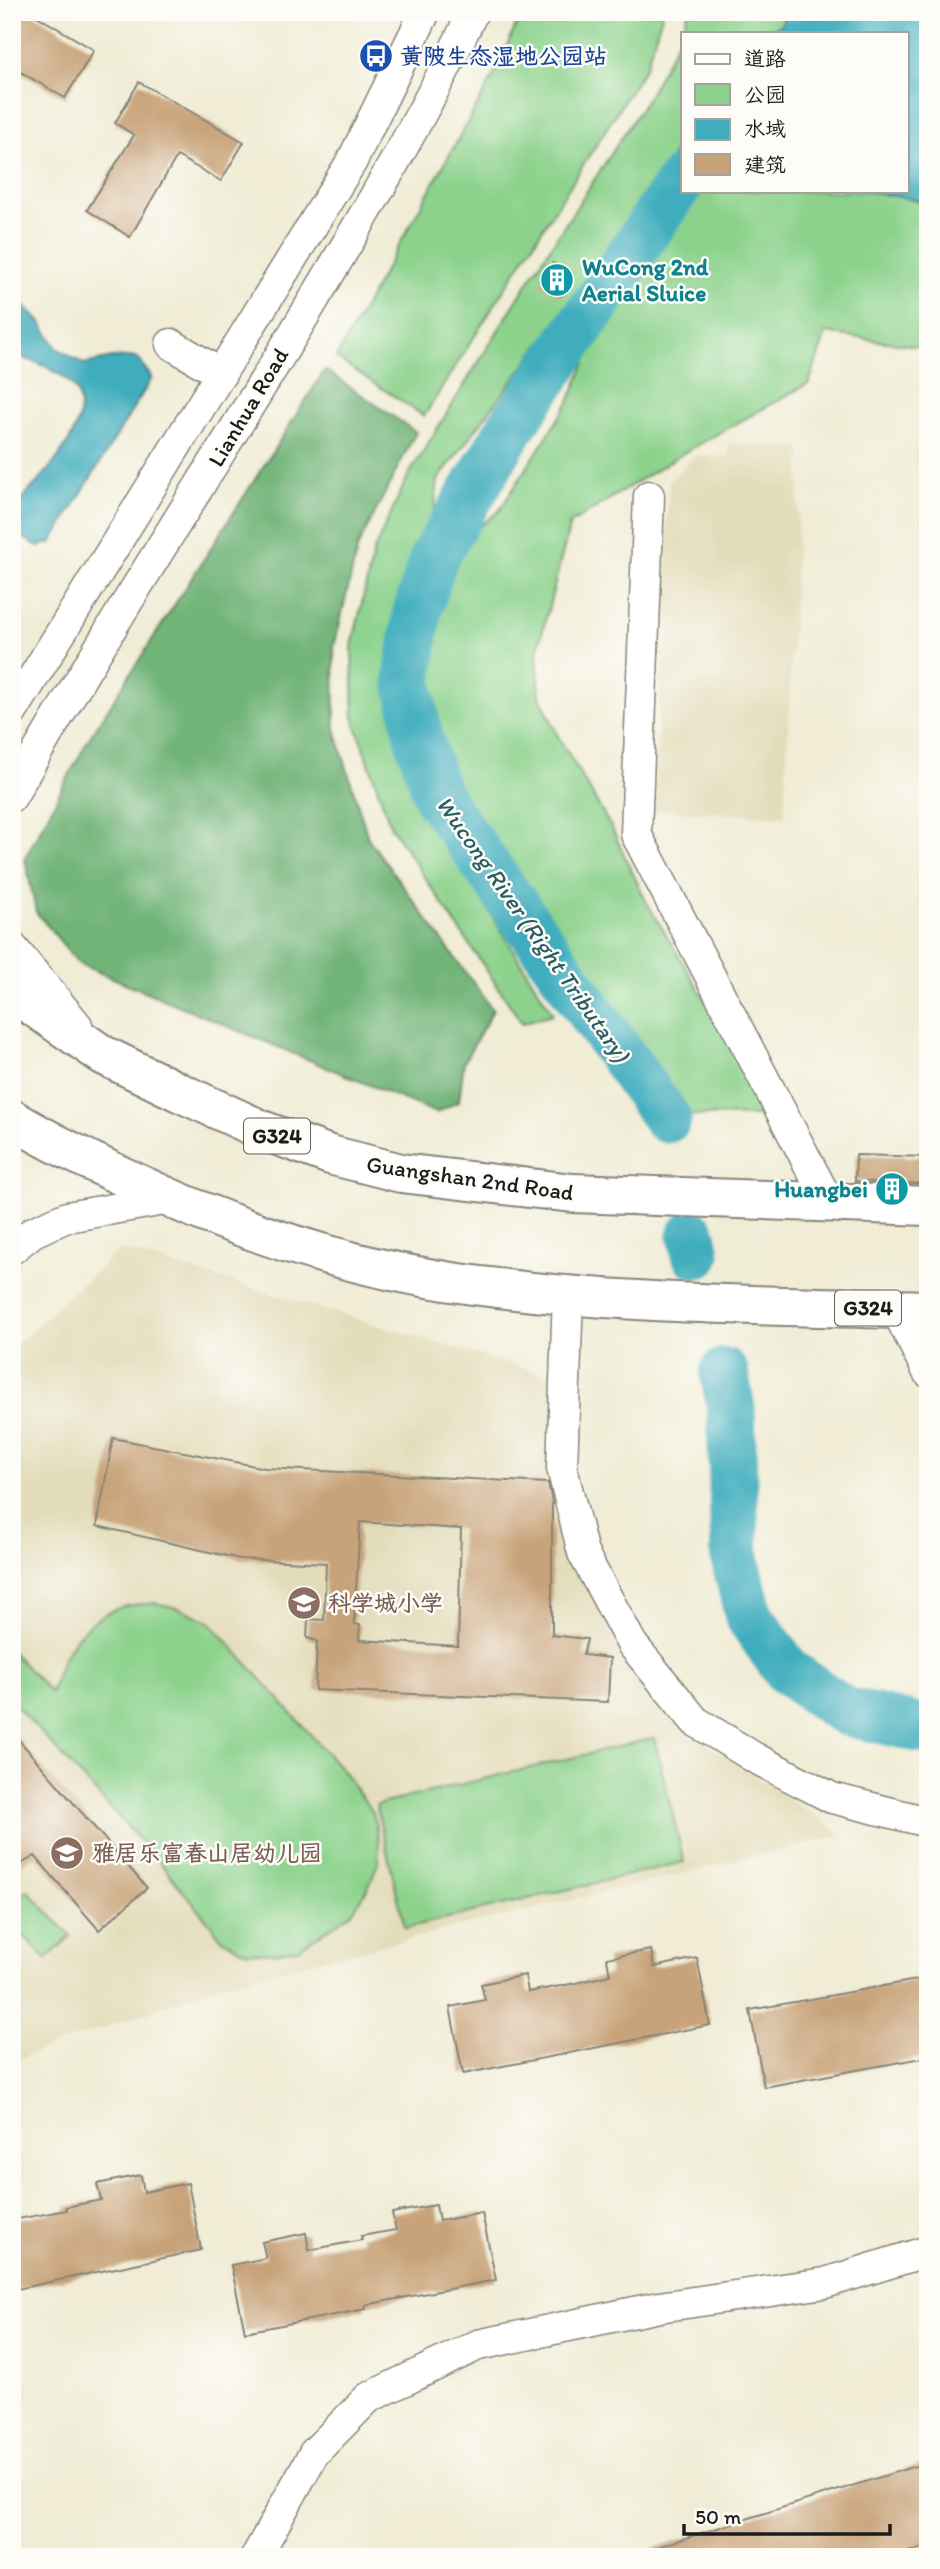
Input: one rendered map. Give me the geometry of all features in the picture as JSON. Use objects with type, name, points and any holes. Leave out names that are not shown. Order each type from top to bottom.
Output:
[{"type":"highway","name":"Guangshan 2nd Road","points":[[12,992],[103,1055],[262,1130],[330,1155],[401,1173],[573,1193],[928,1206]]},
{"type":"highway","name":"G324","points":[[12,1119],[170,1199],[244,1229],[381,1268],[450,1281],[568,1294],[912,1310]]},
{"type":"street","name":"Lianhua Road","points":[[12,712],[352,161],[425,12]]},
{"type":"street","name":"Lianhua Road","points":[[12,796],[69,696],[376,197],[426,108],[473,12]]},
{"type":"street","points":[[171,344],[221,374]]},
{"type":"street","points":[[649,496],[636,834],[829,1203]]},
{"type":"street","points":[[12,947],[103,1055]]},
{"type":"street","points":[[12,1249],[33,1231],[67,1217],[170,1199]]},
{"type":"street","points":[[568,1294],[562,1468],[583,1553],[632,1644],[695,1721],[755,1758],[832,1798],[928,1822]]},
{"type":"street","points":[[912,1310],[928,1372]]},
{"type":"street","points":[[256,2557],[314,2453],[368,2398],[478,2345],[659,2307],[825,2283],[928,2251]]},
{"type":"shaded area","points":[[730,444],[801,448],[784,816],[654,810],[669,481],[694,456],[729,457]]},
{"type":"shaded area","name":"科学城小学","points":[[120,1249],[554,1377],[559,1497],[687,1731],[843,1835],[233,1981],[12,2061],[12,1348]]},
{"type":"green space","points":[[522,12],[663,12],[646,66],[424,416],[336,358],[494,75]]},
{"type":"green space","points":[[688,12],[785,12],[782,24],[769,32],[682,32]]},
{"type":"green space","points":[[681,35],[681,143],[557,321],[438,480],[433,521],[422,544],[401,622],[395,690],[410,768],[457,859],[553,1014],[522,1023],[391,827],[354,720],[352,646],[374,550],[408,476],[535,271],[648,97]]},
{"type":"green space","points":[[696,192],[873,192],[928,202],[928,348],[826,333],[809,383],[680,455],[570,524],[537,653],[540,696],[558,736],[611,827],[646,901],[730,1041],[762,1116],[678,1115],[580,980],[442,775],[421,680],[430,609],[443,575],[465,538],[499,511],[569,402],[587,358],[625,296]]},
{"type":"green space","points":[[325,370],[416,432],[358,546],[334,647],[335,729],[368,838],[493,1010],[464,1062],[459,1101],[436,1113],[79,964],[36,912],[25,858],[88,740]]},
{"type":"green space","points":[[155,1603],[182,1609],[210,1622],[343,1771],[373,1813],[379,1841],[378,1862],[368,1888],[352,1913],[298,1949],[275,1953],[247,1952],[223,1940],[156,1858],[12,1701],[12,1652],[51,1693],[66,1654],[81,1632],[91,1623],[120,1607]]},
{"type":"green space","points":[[654,1738],[684,1862],[405,1928],[376,1805]]},
{"type":"green space","points":[[27,1890],[71,1936],[46,1959],[12,1923],[12,1904]]},
{"type":"water","points":[[785,12],[928,12],[928,202],[873,192],[908,192],[908,32],[769,32],[782,24]]},
{"type":"water","points":[[16,298],[39,320],[57,348],[84,364],[112,358],[137,357],[152,378],[51,543],[38,546],[12,532],[12,509],[39,481],[67,445],[76,426],[80,407],[76,391],[62,376],[39,363],[12,356],[12,300]]},
{"type":"building","points":[[12,12],[30,12],[94,50],[65,98],[12,67]]},
{"type":"building","points":[[139,82],[244,142],[221,181],[177,156],[130,237],[87,210],[134,135],[115,123]]},
{"type":"building","name":"WuCong 2nd Aerial Sluice","points":[[553,263],[572,274],[560,296],[541,285]]},
{"type":"building","points":[[856,1155],[928,1157],[928,1184],[855,1181]]},
{"type":"building","points":[[113,1438],[265,1468],[548,1483],[552,1502],[552,1635],[587,1639],[583,1655],[610,1658],[608,1702],[315,1690],[317,1641],[307,1638],[308,1619],[324,1620],[326,1563],[240,1559],[97,1526]],"holes":[[[360,1522],[461,1529],[458,1646],[359,1640],[360,1625],[354,1624]]]},
{"type":"building","points":[[12,1732],[147,1888],[99,1930],[35,1856],[12,1869]]},
{"type":"building","points":[[651,1950],[654,1967],[697,1958],[710,2025],[463,2074],[450,2007],[485,2000],[481,1984],[525,1975],[528,1992],[576,1983],[610,1975],[607,1958]]},
{"type":"building","points":[[928,1978],[928,2057],[764,2087],[750,2010]]},
{"type":"building","points":[[141,2175],[144,2192],[188,2183],[201,2250],[12,2290],[12,2220],[67,2210],[66,2207],[101,2200],[97,2184]]},
{"type":"building","points":[[436,2205],[439,2221],[482,2213],[496,2280],[245,2332],[231,2265],[266,2258],[262,2242],[306,2233],[309,2250],[362,2240],[361,2236],[396,2230],[392,2213]]},
{"type":"building","points":[[928,2462],[928,2546],[893,2557],[642,2557],[641,2552]]},
{"type":"waterway","name":"Wucong River (Right Tributary)","points":[[667,1119],[438,798],[420,743],[408,681],[417,612],[434,557],[511,427],[681,181]]},
{"type":"waterway","name":"Wucong River (Right Tributary)","points":[[692,1235],[696,1254]]},
{"type":"waterway","name":"Wucong River (Right Tributary)","points":[[724,1372],[731,1408],[735,1559],[749,1616],[787,1671],[844,1711],[928,1730]]},
{"type":"place","name":"黄陂生态湿地公园站","points":[[376,56]]},
{"type":"place","name":"WuCong 2nd Aerial Sluice","points":[[557,280]]},
{"type":"place","name":"Huangbei","points":[[892,1189]]},
{"type":"place","name":"科学城小学","points":[[304,1603]]},
{"type":"place","name":"雅居乐富春山居幼儿园","points":[[67,1853]]}]
